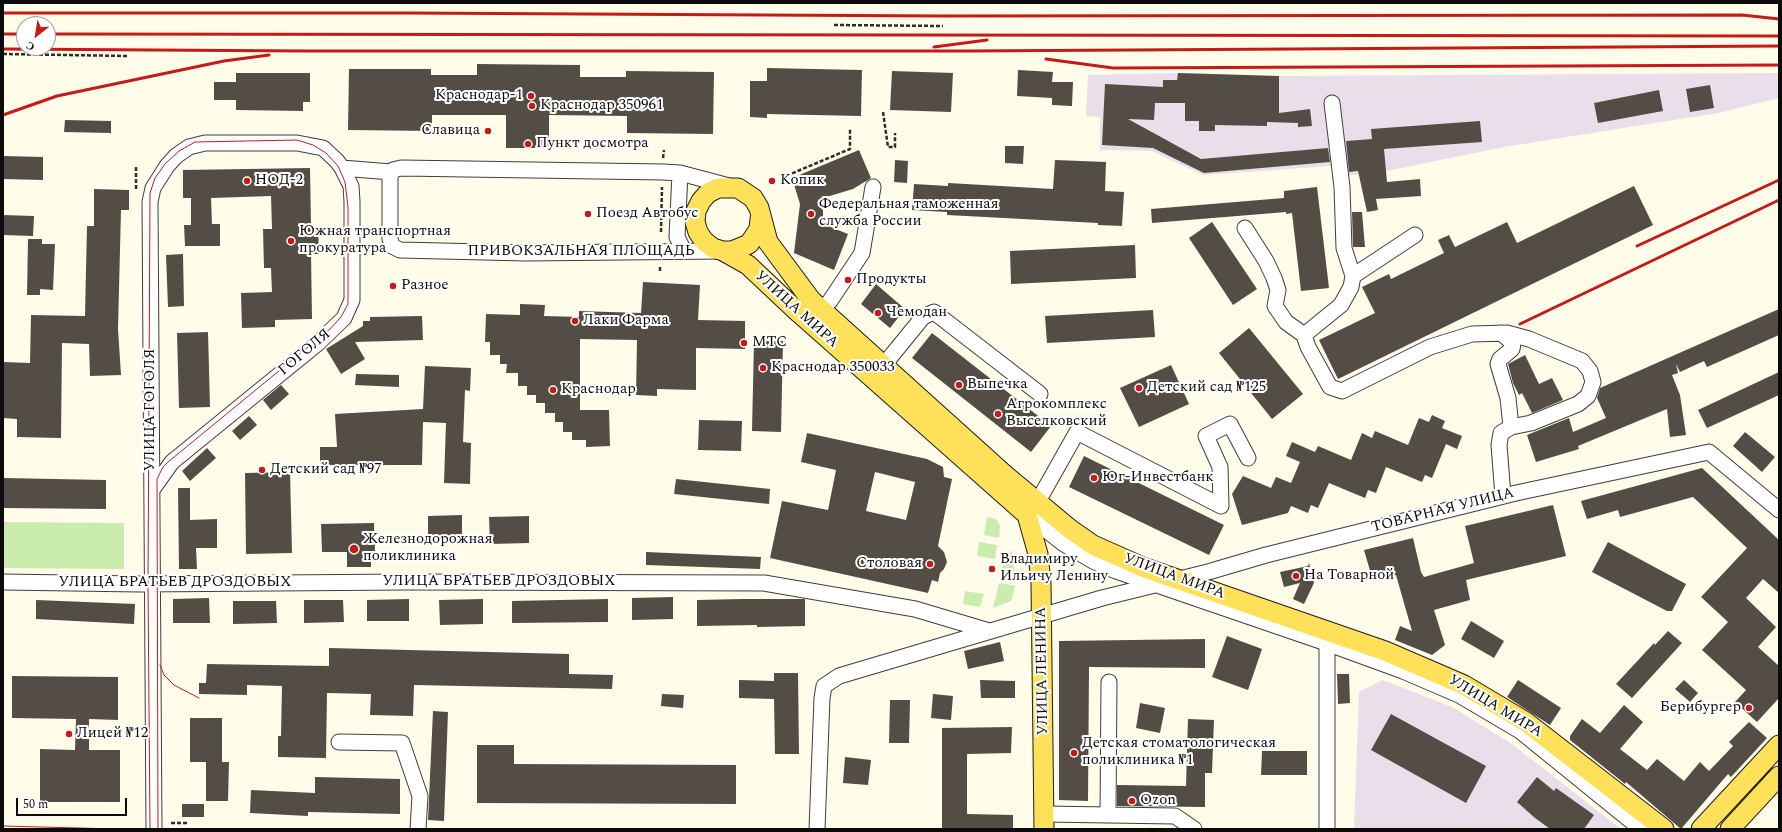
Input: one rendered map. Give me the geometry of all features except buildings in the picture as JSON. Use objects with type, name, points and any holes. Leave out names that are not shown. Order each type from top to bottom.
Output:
[{"type":"main road","points":[[723,251],[732,251],[749,244],[759,229],[760,219],[759,208],[753,198],[738,188],[729,186]]},
{"type":"main road","name":"ПРИВОКЗАЛЬНАЯ ПЛОЩАДЬ","points":[[723,251],[713,248],[704,241],[698,232],[696,211],[701,201],[708,193],[718,188],[729,186]]},
{"type":"main road","name":"УЛИЦА МИРА","points":[[760,219],[768,242],[810,300],[883,366],[1032,509]]},
{"type":"main road","name":"УЛИЦА МИРА","points":[[723,251],[748,265],[804,318],[1032,509],[1070,529],[1093,545],[1145,568],[1178,579],[1326,637],[1385,651],[1464,685],[1526,722],[1664,829]]},
{"type":"main road","name":"УЛИЦА ЛЕНИНА","points":[[1032,509],[1038,554],[1042,616],[1044,821]]},
{"type":"main road","points":[[1701,829],[1779,744]]},
{"type":"main road","points":[[1730,829],[1779,776]]},
{"type":"street","points":[[1304,335],[1341,305],[1351,287],[1353,276],[1344,248],[1342,187],[1337,158],[1332,104]]},
{"type":"street","name":"УЛИЦА ГОГОЛЯ","points":[[154,829],[150,202],[155,183],[176,156],[189,147],[200,144],[297,143],[323,148],[342,168]]},
{"type":"street","points":[[342,168],[391,172],[396,168],[663,172],[680,173],[729,186]]},
{"type":"street","name":"ГОГОЛЯ","points":[[152,490],[172,462],[317,344],[344,318],[352,300],[352,202],[351,186],[342,168]]},
{"type":"street","name":"ПРИВОКЗАЛЬНАЯ ПЛОЩАДЬ","points":[[391,172],[390,239],[392,246],[400,250],[660,253],[684,251],[723,251]]},
{"type":"street","points":[[680,173],[677,237],[684,251]]},
{"type":"street","points":[[822,310],[830,301],[862,253],[873,186]]},
{"type":"street","points":[[1245,228],[1266,261],[1274,278],[1278,290],[1275,306],[1286,322],[1304,335],[1308,347],[1330,387],[1342,391],[1430,347],[1472,334],[1501,333],[1529,339],[1582,361],[1590,371],[1593,382],[1588,396],[1578,404],[1531,423],[1511,427],[1501,434],[1499,445],[1503,496]]},
{"type":"street","points":[[1353,276],[1415,235]]},
{"type":"street","points":[[883,366],[923,317],[934,312],[1040,394]]},
{"type":"street","points":[[1501,333],[1513,343],[1512,349],[1500,359],[1498,364],[1508,398],[1511,427]]},
{"type":"street","points":[[1032,509],[1077,432],[1221,506],[1220,467],[1206,436],[1230,424],[1248,458]]},
{"type":"street","name":"ТОВАРНАЯ УЛИЦА","points":[[817,829],[822,698],[824,686],[839,676],[989,631],[1266,555],[1503,496],[1709,452],[1779,510]]},
{"type":"street","name":"УЛИЦА МИРА","points":[[1032,509],[1064,544],[1092,561],[1154,585],[1326,637],[1466,699],[1520,731],[1641,829]]},
{"type":"street","name":"УЛИЦА БРАТЬЕВ ДРОЗДОВЫХ","points":[[3,582],[152,584],[399,582],[764,583],[915,609],[989,631]]},
{"type":"street","points":[[1326,637],[1327,829]]},
{"type":"street","points":[[1108,815],[1109,682]]},
{"type":"street","points":[[339,742],[402,743],[420,796],[418,829]]},
{"type":"street","points":[[1044,821],[1108,815],[1175,816],[1194,829]]},
{"type":"path","points":[[834,25],[943,26]]},
{"type":"path","points":[[3,54],[127,56]]},
{"type":"path","points":[[883,112],[888,147],[895,147],[895,133]]},
{"type":"path","points":[[780,178],[850,148],[850,129]]},
{"type":"path","points":[[660,271],[664,150]]},
{"type":"path","points":[[170,823],[188,823]]},
{"type":"shaded area","points":[[1178,73],[1279,76],[1779,73],[1779,98],[1718,113],[1504,147],[1387,171],[1344,176],[1330,166],[1203,175],[1152,151],[1100,150],[1100,117],[1086,116],[1088,75]]},
{"type":"shaded area","points":[[1383,680],[1452,707],[1512,744],[1621,829],[1354,829],[1359,692]]},
{"type":"green space","points":[[987,517],[996,519],[1000,526],[999,538],[984,535]]},
{"type":"green space","points":[[3,522],[124,523],[124,569],[3,568]]},
{"type":"green space","points":[[979,542],[997,545],[995,559],[977,556]]},
{"type":"green space","points":[[1012,551],[1015,580],[1001,578],[1005,553]]},
{"type":"green space","points":[[999,583],[1015,586],[1013,595],[1011,601],[993,608]]},
{"type":"green space","points":[[965,591],[984,594],[980,607],[963,604]]},
{"type":"tram line","points":[[150,829],[148,584],[150,193],[155,178],[165,164],[179,151],[195,142],[297,140],[313,145],[326,153],[338,166],[345,182],[348,207],[348,304],[341,317],[330,329],[168,462],[163,467],[157,479],[158,829]]},
{"type":"tram line","points":[[160,665],[164,675],[174,685],[199,698]]},
{"type":"tram line","points":[[3,826],[116,829]]},
{"type":"railway","points":[[3,13],[406,13],[943,16],[1742,15],[1779,19]]},
{"type":"railway","points":[[3,34],[16,34]]},
{"type":"railway","points":[[56,34],[1779,36]]},
{"type":"railway","points":[[934,47],[987,40]]},
{"type":"railway","points":[[3,49],[306,51],[968,51],[1779,46]]},
{"type":"railway","points":[[3,115],[57,96],[224,61],[269,55]]},
{"type":"railway","points":[[1046,59],[1113,68],[1779,65]]},
{"type":"railway","points":[[1637,246],[1779,180]]},
{"type":"railway","points":[[1520,324],[1779,200]]},
{"type":"place","name":"Краснодар-1","points":[[531,96]]},
{"type":"place","name":"Краснодар 350961","points":[[532,106]]},
{"type":"place","name":"Славица","points":[[488,131]]},
{"type":"place","name":"Пункт досмотра","points":[[528,144]]},
{"type":"place","name":"НОД-2","points":[[247,181]]},
{"type":"place","name":"Копик","points":[[772,181]]},
{"type":"place","name":"Поезд Автобус","points":[[588,214]]},
{"type":"place","name":"Федеральная таможенная служба России","points":[[811,214]]},
{"type":"place","name":"Южная транспортная прокуратура","points":[[291,241]]},
{"type":"place","name":"Продукты","points":[[848,280]]},
{"type":"place","name":"Разное","points":[[393,286]]},
{"type":"place","name":"Чемодан","points":[[878,313]]},
{"type":"place","name":"Лаки Фарма","points":[[575,321]]},
{"type":"place","name":"МТС","points":[[744,343]]},
{"type":"place","name":"Краснодар 350033","points":[[763,368]]},
{"type":"place","name":"Выпечка","points":[[959,385]]},
{"type":"place","name":"Детский сад №125","points":[[1139,388]]},
{"type":"place","name":"Краснодар","points":[[553,390]]},
{"type":"place","name":"Агрокомплекс Выселковский","points":[[998,414]]},
{"type":"place","name":"Детский сад №97","points":[[262,470]]},
{"type":"place","name":"Юг-Инвестбанк","points":[[1094,478]]},
{"type":"place","name":"Железнодорожная поликлиника","points":[[354,549]]},
{"type":"place","name":"Столовая","points":[[930,564]]},
{"type":"place","name":"Владимиру Ильичу Ленину","points":[[992,569]]},
{"type":"place","name":"На Товарной","points":[[1296,576]]},
{"type":"place","name":"Берибургер","points":[[1749,708]]},
{"type":"place","name":"Лицей №12","points":[[69,734]]},
{"type":"place","name":"Детская стоматологическая поликлиника №1","points":[[1074,753]]},
{"type":"place","name":"Ozon","points":[[1132,801]]}]
